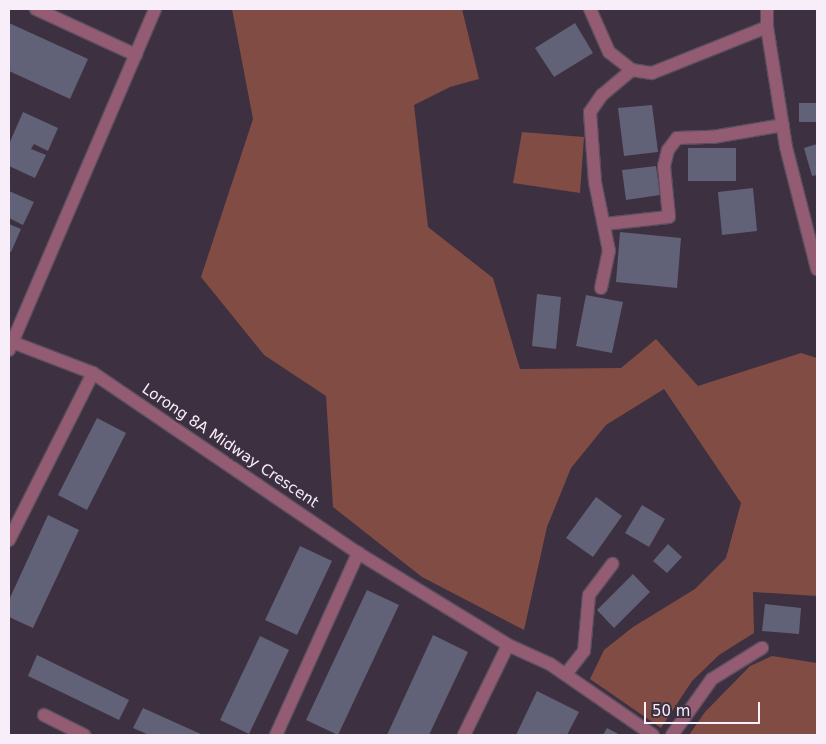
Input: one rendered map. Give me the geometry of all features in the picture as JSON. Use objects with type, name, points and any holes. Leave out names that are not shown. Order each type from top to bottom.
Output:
[{"type":"street","points":[[36,9],[136,55]]},
{"type":"street","points":[[10,346],[155,9]]},
{"type":"street","points":[[590,9],[608,52],[632,70],[652,73],[767,27]]},
{"type":"street","points":[[767,9],[767,27],[783,125],[817,269]]},
{"type":"street","points":[[601,288],[609,251],[595,182],[590,112],[602,95],[632,70]]},
{"type":"street","points":[[605,224],[669,217],[664,166],[668,150],[677,138],[713,137],[783,125]]},
{"type":"street","name":"Lorong 8A Midway Crescent","points":[[10,346],[93,373],[358,553],[508,645],[566,674],[653,735]]},
{"type":"street","points":[[9,540],[93,373]]},
{"type":"street","points":[[276,735],[358,553]]},
{"type":"street","points":[[566,674],[584,651],[589,595],[612,564]]},
{"type":"street","points":[[464,735],[508,645]]},
{"type":"street","points":[[672,735],[712,679],[762,648]]},
{"type":"street","points":[[44,716],[84,735]]},
{"type":"shaded area","points":[[232,9],[462,9],[479,79],[450,87],[414,105],[428,227],[493,278],[520,369],[621,368],[656,339],[698,386],[801,353],[817,358],[817,596],[753,592],[754,633],[719,655],[692,681],[661,728],[590,679],[604,650],[633,627],[695,589],[726,558],[741,503],[664,389],[606,425],[571,468],[547,527],[524,630],[422,577],[333,507],[326,396],[264,355],[201,277],[253,119]]},
{"type":"shaded area","points":[[522,132],[584,137],[580,193],[513,183]]},
{"type":"shaded area","points":[[772,656],[817,663],[817,735],[689,735],[705,712],[750,666]]},
{"type":"building","points":[[9,23],[88,59],[70,99],[9,71]]},
{"type":"building","points":[[575,23],[593,53],[554,77],[535,48]]},
{"type":"building","points":[[799,103],[817,103],[817,122],[799,122]]},
{"type":"building","points":[[652,105],[658,152],[624,156],[618,108]]},
{"type":"building","points":[[23,112],[58,128],[48,151],[34,144],[31,149],[46,155],[35,178],[9,166],[9,144]]},
{"type":"building","points":[[817,144],[817,175],[812,176],[804,148]]},
{"type":"building","points":[[688,148],[736,148],[736,181],[688,181]]},
{"type":"building","points":[[656,166],[660,195],[626,200],[622,170]]},
{"type":"building","points":[[753,188],[757,231],[722,235],[718,192]]},
{"type":"building","points":[[9,191],[34,202],[23,225],[9,218]]},
{"type":"building","points":[[9,224],[21,229],[11,252],[9,251]]},
{"type":"building","points":[[620,232],[681,238],[677,288],[616,282]]},
{"type":"building","points":[[537,294],[561,297],[556,349],[532,346]]},
{"type":"building","points":[[586,295],[623,302],[612,353],[576,346]]},
{"type":"building","points":[[97,418],[126,433],[87,510],[58,495]]},
{"type":"building","points":[[596,497],[622,516],[593,557],[566,538]]},
{"type":"building","points":[[642,505],[665,519],[649,547],[625,533]]},
{"type":"building","points":[[48,515],[79,530],[33,628],[9,617],[9,600]]},
{"type":"building","points":[[668,544],[682,557],[667,573],[653,561]]},
{"type":"building","points":[[300,546],[332,561],[297,635],[265,620]]},
{"type":"building","points":[[633,574],[650,592],[614,628],[597,610]]},
{"type":"building","points":[[367,590],[399,605],[338,735],[306,720]]},
{"type":"building","points":[[765,604],[801,608],[799,634],[762,631]]},
{"type":"building","points":[[433,635],[468,652],[429,735],[387,735]]},
{"type":"building","points":[[260,636],[289,650],[249,734],[220,720]]},
{"type":"building","points":[[37,655],[129,700],[119,720],[28,676]]},
{"type":"building","points":[[537,691],[579,712],[567,735],[516,735]]},
{"type":"building","points":[[143,708],[203,735],[149,735],[133,728]]},
{"type":"building","points":[[607,728],[620,735],[603,735]]}]
